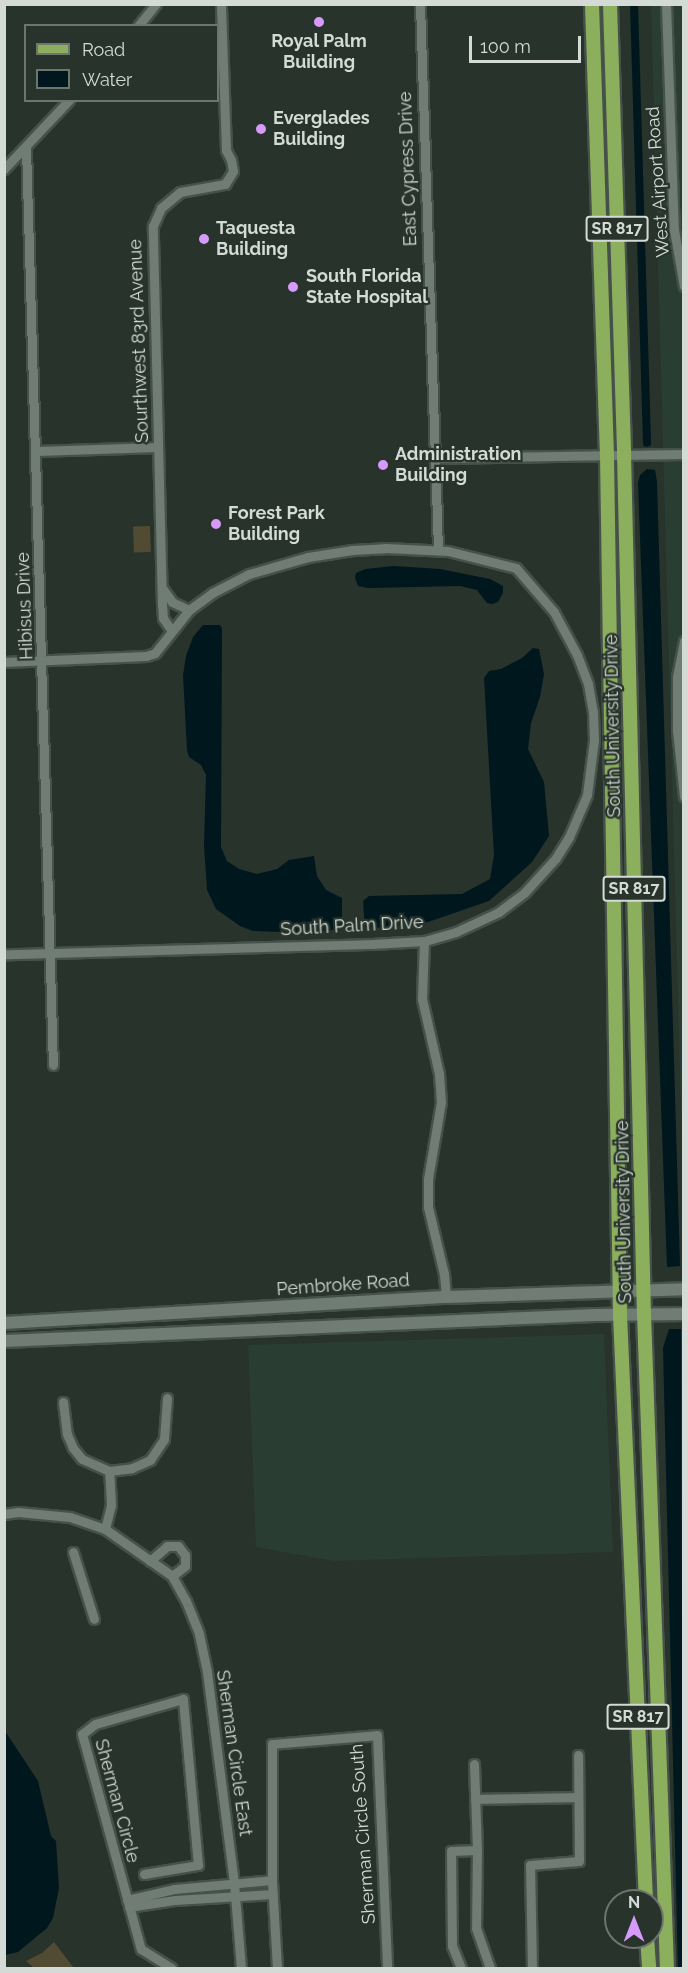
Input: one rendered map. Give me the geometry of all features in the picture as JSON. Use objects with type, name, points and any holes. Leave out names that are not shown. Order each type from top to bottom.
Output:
[{"type":"main road","name":"South University Drive","points":[[592,4],[607,454],[620,1315],[645,1889]]},
{"type":"main road","name":"South University Drive","points":[[610,4],[624,454],[644,1314],[667,1968]]},
{"type":"main road","name":"Pembroke Road","points":[[4,1323],[446,1297],[621,1289],[684,1289]]},
{"type":"main road","points":[[4,1341],[684,1314]]},
{"type":"main road","points":[[120,1317],[121,1336]]},
{"type":"main road","points":[[631,1557],[637,1574],[645,1671],[657,1681]]},
{"type":"main road","points":[[648,1949],[649,1968]]},
{"type":"street","points":[[140,24],[156,4]]},
{"type":"street","name":"Sourthwest 83rd Avenue","points":[[172,631],[163,618],[153,226],[161,208],[180,192],[225,184],[233,171],[226,150],[221,4]]},
{"type":"street","name":"East Cypress Drive","points":[[420,4],[438,549]]},
{"type":"street","name":"West Airport Road","points":[[666,4],[674,230],[684,286]]},
{"type":"street","points":[[4,169],[67,102]]},
{"type":"street","name":"Hibisus Drive","points":[[26,147],[43,660],[53,1065]]},
{"type":"street","points":[[36,451],[158,447]]},
{"type":"street","points":[[434,458],[684,454]]},
{"type":"street","name":"South Palm Drive","points":[[4,662],[146,656],[155,652],[189,610],[240,578],[308,557],[351,550],[438,549],[516,568],[532,585],[563,627],[588,684],[593,712],[594,740],[587,795],[577,822],[556,858],[524,893],[481,922],[424,940],[4,954]]},
{"type":"street","points":[[162,587],[172,602],[189,610]]},
{"type":"street","points":[[684,640],[677,677],[679,770],[684,797]]},
{"type":"street","points":[[424,940],[422,999],[439,1074],[441,1102],[428,1179],[428,1207],[444,1274],[446,1297]]},
{"type":"street","points":[[63,1402],[68,1434],[82,1460],[109,1471],[132,1468],[150,1460],[164,1439],[167,1398]]},
{"type":"street","points":[[105,1529],[111,1505],[109,1471]]},
{"type":"street","name":"Sherman Circle East","points":[[4,1514],[18,1512],[70,1517],[105,1529],[172,1576],[186,1601],[199,1634],[234,1883],[241,1968]]},
{"type":"street","points":[[150,1560],[167,1546],[178,1546],[185,1555],[185,1566],[172,1576]]},
{"type":"street","points":[[73,1552],[94,1619]]},
{"type":"street","name":"Sherman Circle","points":[[144,1874],[198,1865],[183,1699],[95,1724],[82,1734],[141,1949],[172,1968]]},
{"type":"street","name":"Sherman Circle South","points":[[277,1968],[272,1880],[272,1744],[377,1735],[387,1968]]},
{"type":"street","points":[[530,1968],[530,1865],[579,1861],[578,1755]]},
{"type":"street","points":[[474,1764],[477,1850],[476,1928],[483,1954],[490,1968]]},
{"type":"street","points":[[475,1799],[578,1797]]},
{"type":"street","points":[[461,1968],[452,1946],[451,1851],[477,1850]]},
{"type":"street","points":[[159,1892],[172,1883],[201,1880],[211,1885]]},
{"type":"street","points":[[128,1904],[159,1892],[188,1887],[272,1880]]},
{"type":"street","points":[[188,1887],[189,1899]]},
{"type":"street","points":[[128,1904],[273,1894]]},
{"type":"shaded area","points":[[651,5],[684,5],[683,1147],[682,1147]]},
{"type":"shaded area","points":[[150,526],[151,552],[134,553],[133,527]]},
{"type":"shaded area","points":[[604,1334],[613,1552],[333,1561],[256,1547],[248,1345]]},
{"type":"shaded area","points":[[54,1942],[74,1968],[34,1968],[26,1961],[42,1953]]},
{"type":"water","points":[[647,469],[655,470],[657,482],[680,1266],[667,1267],[638,483],[640,475]]},
{"type":"water","points":[[394,566],[440,569],[490,579],[503,586],[503,593],[498,602],[492,604],[487,603],[477,590],[460,586],[368,588],[358,586],[356,573],[365,569]]},
{"type":"water","points":[[203,625],[220,625],[222,628],[221,847],[227,861],[239,869],[257,874],[277,869],[289,860],[314,856],[317,876],[326,890],[342,898],[342,929],[305,933],[253,931],[240,926],[216,909],[207,890],[204,845],[206,775],[201,765],[189,757],[187,750],[183,675],[186,656],[193,637]]},
{"type":"water","points":[[533,648],[539,649],[544,674],[540,697],[531,723],[528,749],[544,782],[549,836],[532,862],[489,901],[428,922],[365,929],[363,901],[369,896],[462,894],[490,879],[494,855],[484,678],[489,671],[501,669],[522,658]]},
{"type":"water","points":[[669,1329],[681,1329],[683,1968],[678,1968],[663,1348]]},
{"type":"water","points":[[5,1731],[38,1781],[51,1836],[56,1841],[59,1888],[53,1918],[47,1928],[18,1952],[5,1955]]},
{"type":"waterway","points":[[634,4],[647,443]]},
{"type":"place","name":"Royal Palm Building","points":[[319,22]]},
{"type":"place","name":"Everglades Building","points":[[261,129]]},
{"type":"place","name":"Taquesta Building","points":[[204,239]]},
{"type":"place","name":"South Florida State Hospital","points":[[293,287]]},
{"type":"place","name":"Administration Building","points":[[383,465]]},
{"type":"place","name":"Forest Park Building","points":[[216,524]]}]
